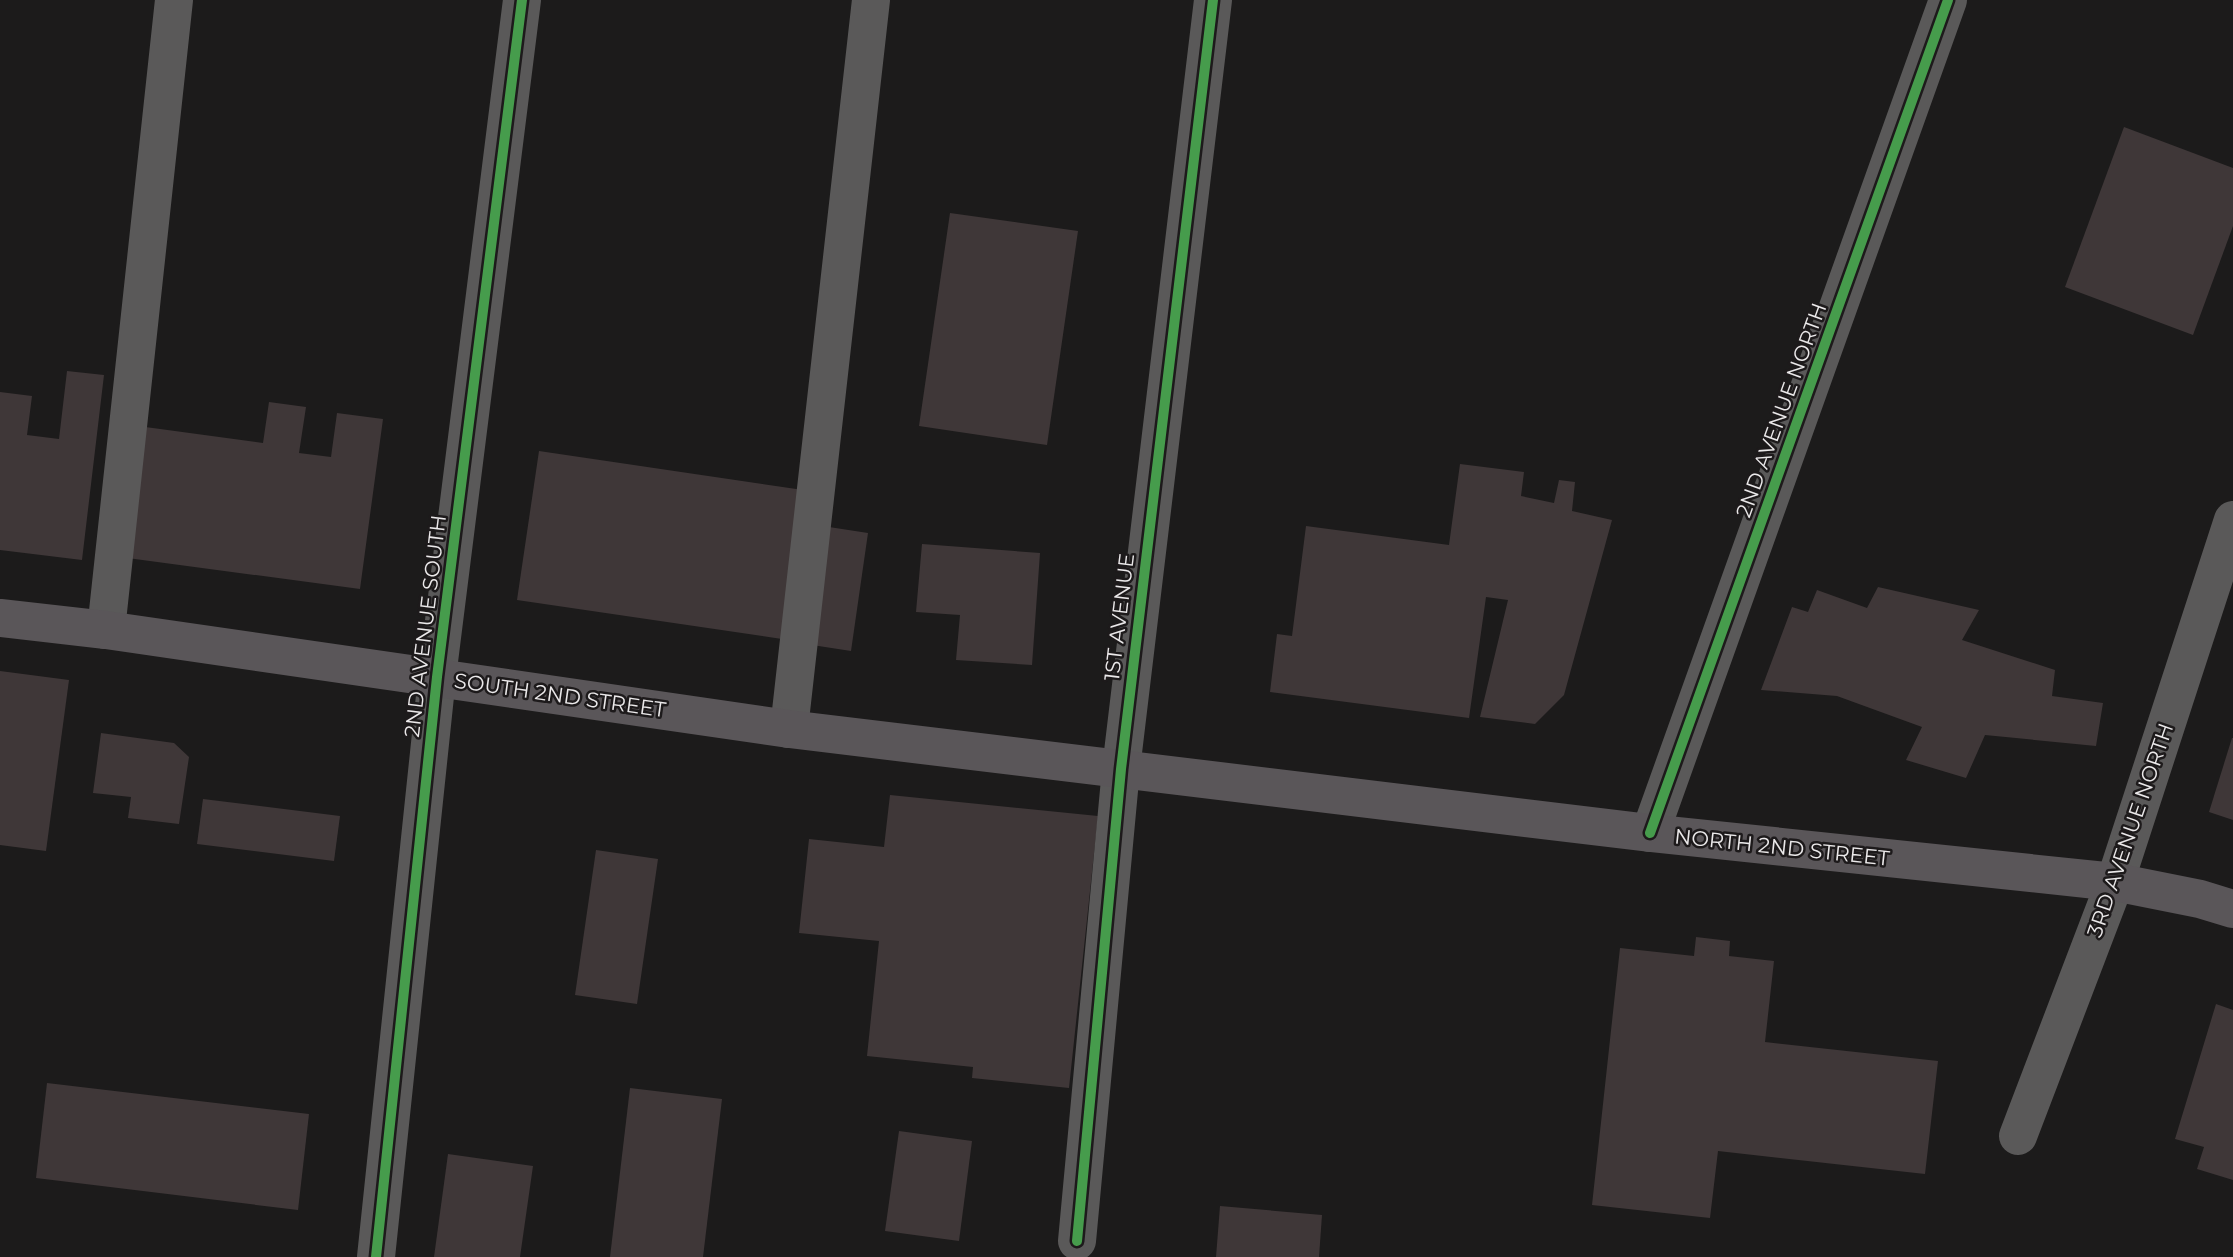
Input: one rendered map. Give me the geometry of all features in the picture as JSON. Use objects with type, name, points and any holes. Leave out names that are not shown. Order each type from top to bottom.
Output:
[{"type":"main road","name":"SOUTH 2ND STREET","points":[[0,618],[106,630],[789,729],[1121,769]]},
{"type":"main road","name":"NORTH 2ND STREET","points":[[1121,769],[1650,833],[2115,882],[2200,899],[2233,909]]},
{"type":"street","points":[[106,630],[174,0]]},
{"type":"street","name":"2ND AVENUE SOUTH","points":[[376,1257],[437,677],[522,0]]},
{"type":"street","points":[[789,729],[871,0]]},
{"type":"street","name":"1ST AVENUE","points":[[1077,1241],[1121,769],[1213,0]]},
{"type":"street","name":"2ND AVENUE NORTH","points":[[1650,833],[1948,0]]},
{"type":"street","name":"3RD AVENUE NORTH","points":[[2018,1136],[2115,882],[2229,544]]},
{"type":"building","points":[[2124,127],[2233,168],[2233,226],[2193,335],[2065,287]]},
{"type":"building","points":[[950,213],[1078,231],[1047,445],[919,426]]},
{"type":"building","points":[[67,371],[104,375],[82,560],[0,550],[0,392],[32,396],[27,435],[59,439]]},
{"type":"building","points":[[269,402],[306,407],[299,453],[331,457],[337,413],[383,419],[360,589],[120,557],[138,426],[263,443]]},
{"type":"building","points":[[539,451],[803,490],[782,639],[517,600]]},
{"type":"building","points":[[1460,464],[1524,472],[1521,496],[1554,503],[1559,480],[1575,482],[1572,511],[1612,520],[1564,695],[1535,724],[1480,717],[1508,600],[1486,597],[1469,718],[1270,692],[1277,634],[1292,636],[1306,526],[1449,545]]},
{"type":"building","points":[[829,527],[868,533],[851,651],[812,645]]},
{"type":"building","points":[[922,544],[1040,553],[1032,665],[956,660],[960,615],[916,612]]},
{"type":"building","points":[[1878,587],[1979,610],[1962,640],[2055,670],[2052,696],[2103,703],[2096,746],[1985,735],[1966,778],[1906,760],[1922,727],[1837,696],[1761,690],[1792,607],[1808,612],[1817,590],[1867,608]]},
{"type":"building","points":[[0,671],[69,680],[46,851],[0,845]]},
{"type":"building","points":[[101,733],[174,743],[189,757],[179,824],[128,818],[131,797],[93,793]]},
{"type":"building","points":[[2233,738],[2233,820],[2209,812]]},
{"type":"building","points":[[890,795],[1098,816],[1069,1088],[972,1078],[973,1067],[867,1056],[879,941],[799,933],[809,839],[884,847]]},
{"type":"building","points":[[203,799],[340,816],[334,861],[197,844]]},
{"type":"building","points":[[596,850],[658,859],[637,1004],[575,995]]},
{"type":"building","points":[[1696,937],[1730,941],[1729,956],[1774,961],[1765,1042],[1938,1061],[1925,1174],[1718,1151],[1710,1218],[1592,1205],[1620,948],[1694,956]]},
{"type":"building","points":[[2216,1004],[2233,1010],[2233,1180],[2197,1169],[2204,1147],[2175,1139]]},
{"type":"building","points":[[47,1083],[309,1114],[298,1210],[36,1178]]},
{"type":"building","points":[[630,1088],[722,1099],[703,1257],[610,1257]]},
{"type":"building","points":[[899,1131],[972,1141],[959,1241],[885,1231]]},
{"type":"building","points":[[448,1154],[533,1166],[520,1257],[434,1257]]},
{"type":"building","points":[[1220,1206],[1322,1215],[1319,1257],[1216,1257]]},
{"type":"cycle path","points":[[376,1257],[437,677],[522,0]]},
{"type":"cycle path","points":[[1077,1241],[1121,769],[1213,0]]},
{"type":"cycle path","points":[[1650,833],[1948,0]]}]
